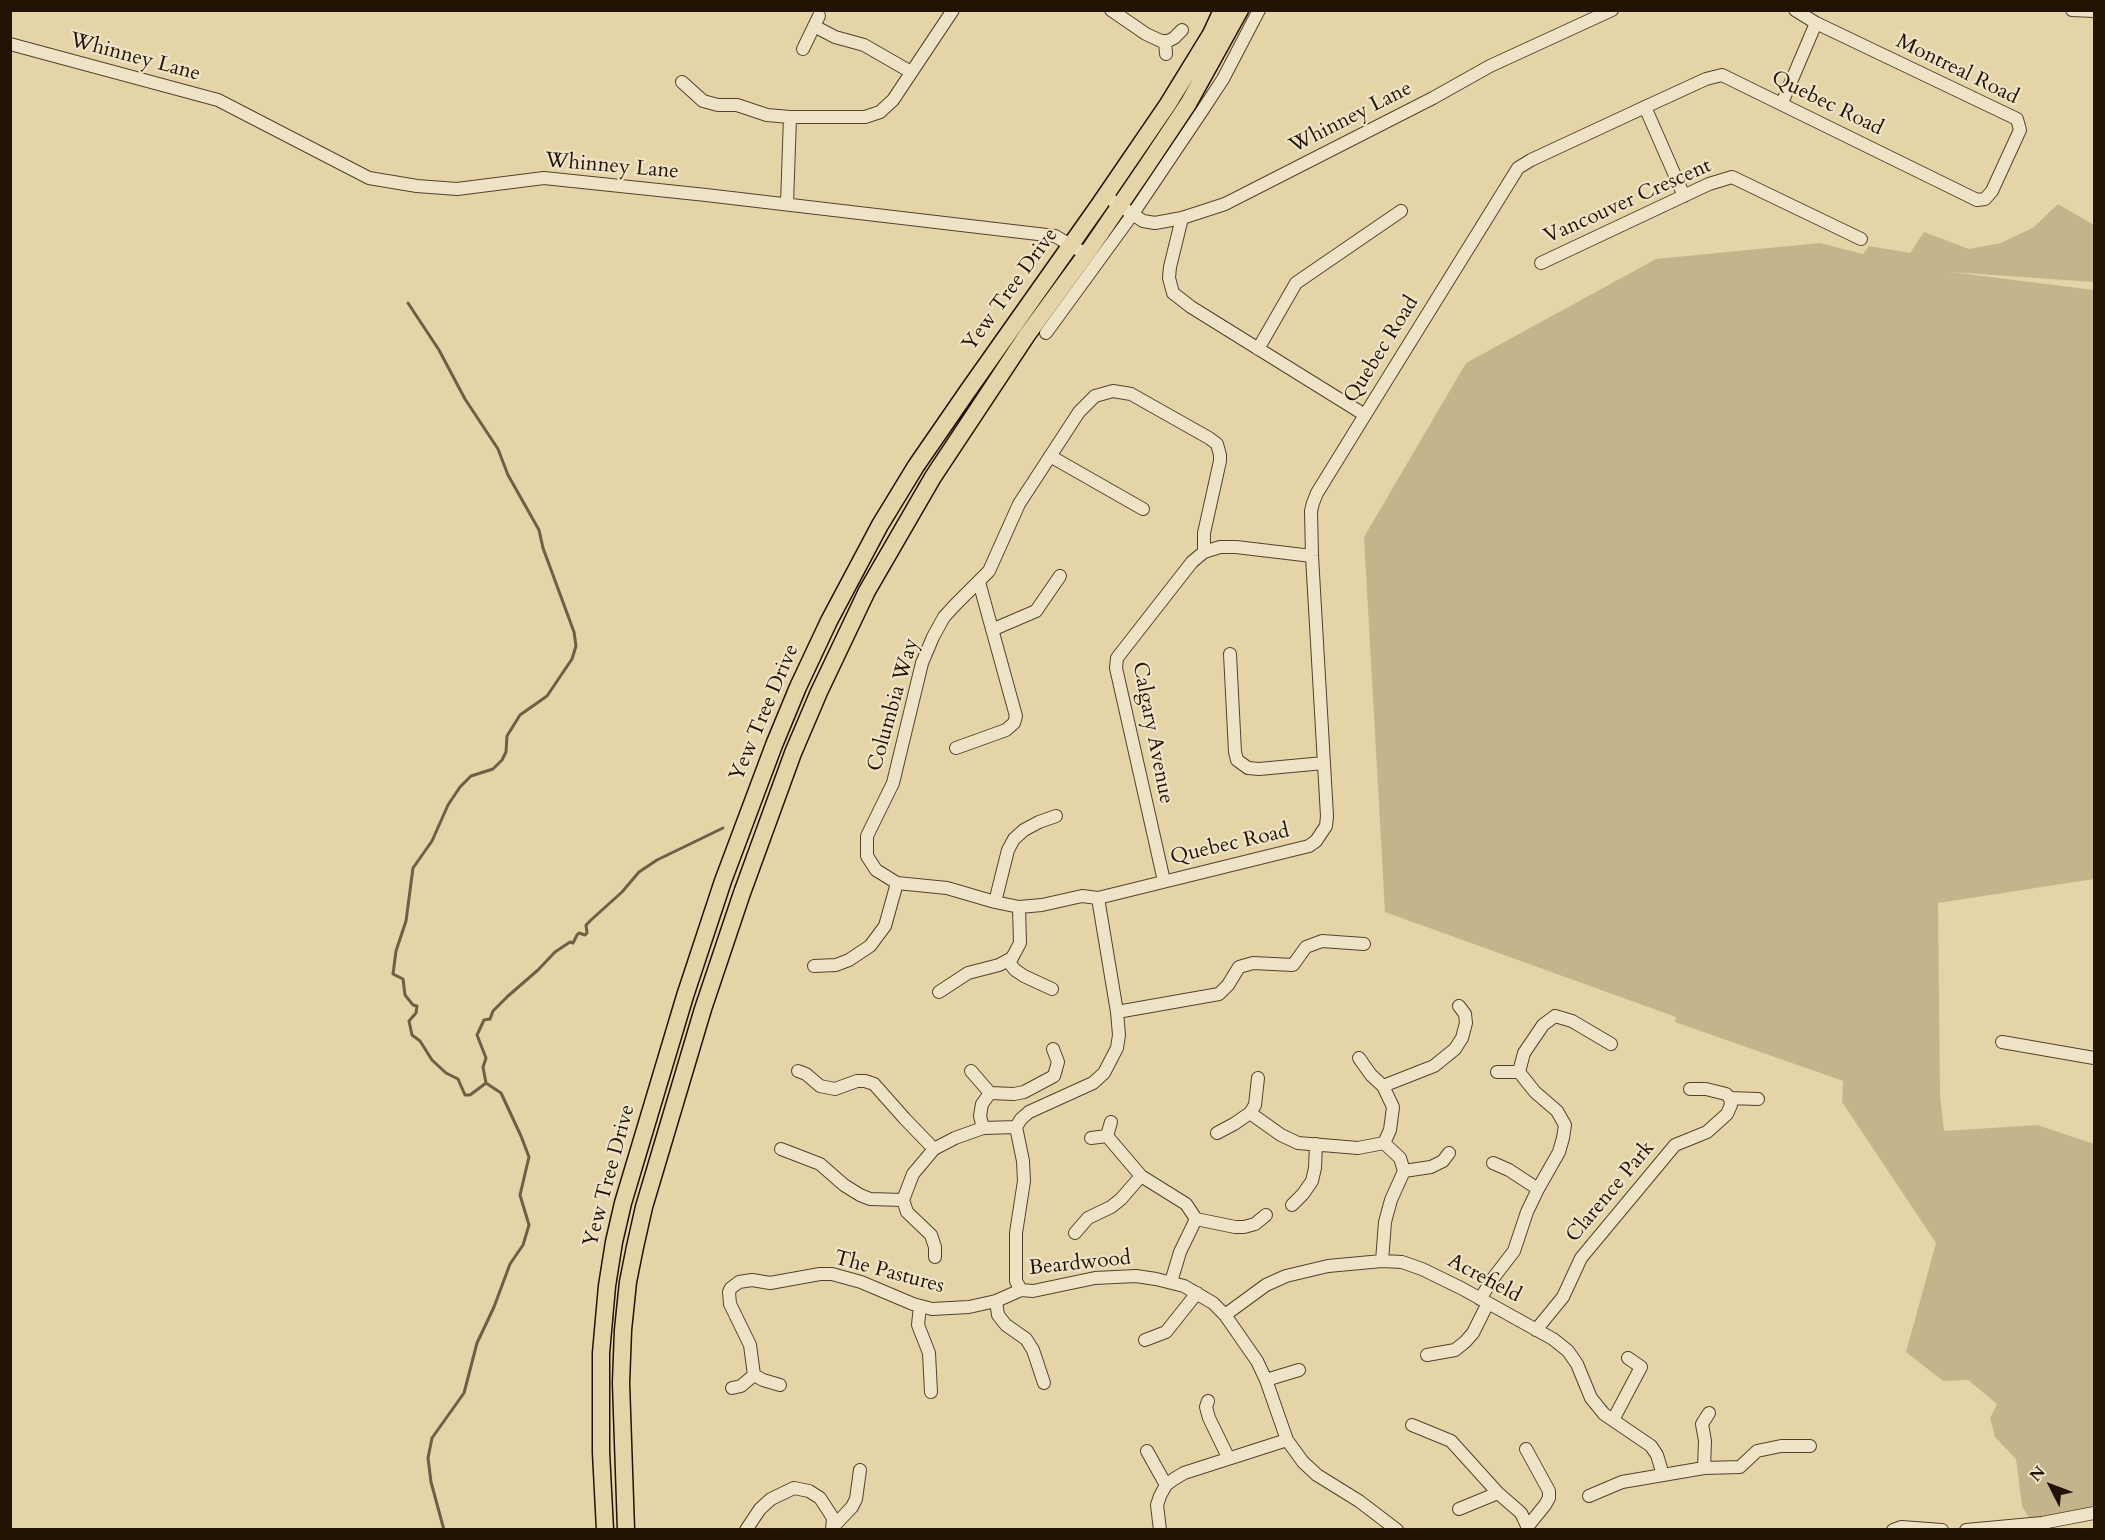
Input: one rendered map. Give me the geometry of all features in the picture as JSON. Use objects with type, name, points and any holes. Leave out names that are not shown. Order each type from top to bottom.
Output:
[{"type":"highway","name":"Yew Tree Drive","points":[[1119,205],[1222,10]]},
{"type":"highway","name":"Yew Tree Drive","points":[[605,1530],[601,1452],[601,1353],[607,1286],[622,1203],[685,996],[723,881],[798,687],[868,545],[916,466],[1019,316],[1119,205],[1188,104],[1240,10]]},
{"type":"highway","name":"Yew Tree Drive","points":[[626,1530],[621,1383],[628,1282],[644,1207],[703,1009],[742,892],[793,753],[845,634],[887,554],[933,477],[1027,335],[1079,250]]},
{"type":"highway","points":[[868,545],[887,554]]},
{"type":"highway","points":[[774,745],[793,753]]},
{"type":"highway","points":[[614,1242],[635,1246]]},
{"type":"street","points":[[682,82],[703,101],[718,105],[737,105],[767,115],[865,117],[880,112],[892,100],[953,10]]},
{"type":"street","points":[[1111,10],[1146,34],[1165,41],[1174,38],[1182,30]]},
{"type":"street","points":[[1046,333],[1119,205],[1223,79],[1259,10]]},
{"type":"street","name":"Whinney Lane","points":[[1119,205],[1143,221],[1155,223],[1182,218],[1225,204],[1490,66],[1611,10]]},
{"type":"street","name":"Montreal Road","points":[[1796,10],[1816,23],[2017,119],[2020,130],[1992,191],[1985,198],[1977,200]]},
{"type":"street","points":[[2072,10],[2094,11]]},
{"type":"street","points":[[803,49],[817,21],[835,37],[864,45],[910,72]]},
{"type":"street","points":[[1782,104],[1816,23]]},
{"type":"street","points":[[1165,41],[1166,54]]},
{"type":"street","name":"Whinney Lane","points":[[10,45],[218,100],[369,178],[417,186],[457,189],[544,178],[1055,236],[1079,250]]},
{"type":"street","name":"Quebec Road","points":[[1098,898],[1309,846],[1316,841],[1326,826],[1312,556],[1311,511],[1313,503],[1317,493],[1518,168],[1706,79],[1722,75],[1977,200]]},
{"type":"street","points":[[1645,107],[1684,196]]},
{"type":"street","points":[[787,204],[790,117]]},
{"type":"street","name":"Vancouver Crescent","points":[[1541,262],[1709,184],[1732,177],[1861,239]]},
{"type":"street","points":[[1258,348],[1296,283],[1401,211]]},
{"type":"street","points":[[1182,218],[1170,267],[1169,278],[1173,293],[1191,307],[1365,415]]},
{"type":"street","name":"Columbia Way","points":[[897,883],[870,863],[866,848],[867,836],[893,783],[922,663],[944,618],[988,571],[1019,504],[1085,405],[1095,396],[1113,391],[1131,394],[1217,444],[1220,455],[1204,533],[1204,552]]},
{"type":"street","points":[[1050,456],[1143,509]]},
{"type":"street","points":[[1204,552],[1220,547],[1236,547],[1312,556]]},
{"type":"street","name":"Calgary Avenue","points":[[1164,881],[1116,668],[1117,658],[1192,562],[1204,552]]},
{"type":"street","points":[[993,629],[1036,611],[1060,576]]},
{"type":"street","points":[[956,748],[1006,730],[1014,723],[1016,716],[979,582]]},
{"type":"street","points":[[1230,654],[1235,752],[1238,760],[1248,768],[1259,769],[1324,763]]},
{"type":"street","points":[[995,902],[1008,850],[1014,839],[1024,830],[1056,816]]},
{"type":"street","points":[[814,966],[836,965],[849,960],[870,946],[885,926],[897,883],[947,888],[1019,907],[1042,905],[1082,896],[1098,898],[1117,1012],[1119,1035],[1117,1048],[1104,1073],[1093,1083],[1029,1112],[1016,1127],[983,1128],[964,1134],[934,1149],[913,1174],[903,1200],[906,1212],[931,1235],[935,1257]]},
{"type":"street","points":[[939,992],[968,973],[1008,961],[1020,943],[1019,907]]},
{"type":"street","points":[[1117,1012],[1219,994],[1228,985],[1239,967],[1253,963],[1293,965],[1306,947],[1322,941],[1364,944]]},
{"type":"street","points":[[1008,961],[1015,970],[1052,989]]},
{"type":"street","points":[[1383,1086],[1434,1065],[1455,1049],[1462,1038],[1466,1023],[1465,1014],[1459,1005]]},
{"type":"street","points":[[1519,1072],[1524,1053],[1544,1025],[1555,1016],[1572,1021],[1611,1044]]},
{"type":"street","points":[[2002,1042],[2094,1058]]},
{"type":"street","points":[[971,1071],[990,1093],[1024,1092],[1054,1076],[1058,1062],[1053,1049]]},
{"type":"street","points":[[1359,1058],[1371,1075],[1383,1086],[1393,1107],[1390,1130],[1384,1143]]},
{"type":"street","points":[[798,1071],[806,1074],[820,1086],[835,1089],[857,1081],[874,1084],[934,1149]]},
{"type":"street","points":[[1497,1072],[1519,1072]]},
{"type":"street","points":[[1427,1355],[1455,1350],[1473,1333],[1494,1277],[1514,1251],[1538,1188],[1559,1152],[1564,1125],[1557,1111],[1535,1092],[1519,1072]]},
{"type":"street","points":[[1217,1133],[1250,1113],[1255,1105],[1258,1077]]},
{"type":"street","points":[[1690,1089],[1706,1089],[1726,1094],[1730,1098],[1758,1099]]},
{"type":"street","points":[[983,1128],[980,1116],[982,1104],[990,1093]]},
{"type":"street","name":"Clarence Park","points":[[1536,1330],[1563,1297],[1581,1258],[1675,1145],[1707,1132],[1717,1125],[1727,1114],[1731,1105],[1730,1098]]},
{"type":"street","points":[[1250,1113],[1281,1135],[1298,1143],[1358,1148],[1384,1143]]},
{"type":"street","points":[[1107,1136],[1111,1122]]},
{"type":"street","name":"Beardwood","points":[[1016,1127],[1023,1161],[1024,1181],[1016,1233],[1016,1281],[1021,1290],[1033,1291],[1095,1278],[1136,1276],[1171,1282],[1213,1303],[1248,1345],[1266,1380],[1287,1440],[1303,1462],[1317,1475],[1359,1501],[1397,1530]]},
{"type":"street","points":[[1090,1138],[1107,1136]]},
{"type":"street","points":[[1107,1136],[1141,1176],[1186,1204],[1196,1219],[1244,1227],[1255,1224],[1266,1215]]},
{"type":"street","points":[[1382,1261],[1384,1222],[1404,1171],[1400,1158],[1384,1143]]},
{"type":"street","points":[[1292,1205],[1312,1181],[1316,1144]]},
{"type":"street","points":[[781,1149],[820,1164],[844,1185],[870,1199],[903,1200]]},
{"type":"street","points":[[1404,1171],[1431,1167],[1443,1161],[1449,1153]]},
{"type":"street","points":[[1493,1163],[1538,1188]]},
{"type":"street","points":[[1075,1233],[1088,1218],[1121,1199],[1141,1176]]},
{"type":"street","points":[[1171,1282],[1180,1252],[1196,1219]]},
{"type":"street","name":"Acrefield","points":[[1225,1315],[1266,1285],[1286,1276],[1328,1266],[1382,1261],[1402,1262],[1422,1269],[1553,1339],[1568,1351],[1577,1364],[1591,1398],[1604,1414],[1651,1446],[1657,1455],[1664,1476]]},
{"type":"street","name":"The Pastures","points":[[754,1375],[750,1345],[730,1304],[729,1292],[740,1282],[752,1280],[770,1283],[832,1274],[861,1282],[932,1309],[969,1307],[996,1301],[1021,1290]]},
{"type":"street","points":[[1145,1340],[1166,1332],[1197,1293]]},
{"type":"street","points":[[996,1301],[998,1316],[1026,1339],[1033,1350],[1044,1383]]},
{"type":"street","points":[[920,1306],[918,1325],[929,1353],[932,1392]]},
{"type":"street","points":[[1613,1420],[1641,1367],[1628,1358]]},
{"type":"street","points":[[1266,1380],[1299,1370]]},
{"type":"street","points":[[732,1388],[741,1386],[754,1375],[780,1385]]},
{"type":"street","points":[[1208,1401],[1206,1407],[1209,1418],[1228,1457]]},
{"type":"street","points":[[1704,1468],[1705,1441],[1702,1424],[1709,1413]]},
{"type":"street","points":[[1412,1425],[1451,1441],[1498,1493],[1521,1513],[1528,1528],[1545,1506],[1549,1498],[1549,1491],[1526,1449]]},
{"type":"street","points":[[1160,1530],[1157,1505],[1166,1485],[1184,1473],[1228,1457],[1287,1440]]},
{"type":"street","points":[[1589,1496],[1622,1482],[1704,1468],[1740,1467],[1757,1451],[1781,1446],[1810,1446]]},
{"type":"street","points":[[1147,1451],[1166,1485]]},
{"type":"street","points":[[833,1528],[846,1516],[856,1499],[860,1470]]},
{"type":"street","points":[[746,1530],[765,1504],[779,1494],[794,1488],[809,1491],[820,1498],[833,1518],[833,1528]]},
{"type":"street","points":[[1459,1509],[1498,1493]]},
{"type":"street","points":[[1966,1530],[2043,1526],[2094,1513]]},
{"type":"street","points":[[1893,1530],[1901,1527],[1942,1530]]},
{"type":"shaded area","points":[[2058,204],[2094,225],[2094,282],[1950,272],[2094,290],[2094,879],[1938,903],[1940,1095],[1944,1131],[2038,1125],[2094,1144],[2094,1508],[2031,1521],[2022,1506],[2016,1459],[1995,1437],[1990,1418],[1997,1404],[1968,1380],[1943,1381],[1906,1352],[1936,1243],[1842,1102],[1843,1081],[1675,1022],[1676,1017],[1385,912],[1364,537],[1466,363],[1656,259],[1820,243],[1863,254],[1869,246],[1910,253],[1924,232],[1969,249],[2001,243],[2034,227]]},
{"type":"waterway","points":[[408,303],[439,350],[465,399],[498,449],[508,475],[539,530],[543,548],[574,632],[576,646],[572,659],[547,696],[520,715],[507,736],[506,752],[502,760],[493,769],[471,776],[460,787],[448,805],[432,841],[413,868],[406,921],[396,951],[393,974],[403,979],[405,995],[413,1005],[417,1006],[416,1013],[409,1021],[412,1035],[420,1041],[432,1060],[446,1073],[458,1079],[465,1095],[470,1095],[486,1083]]},
{"type":"waterway","points":[[444,1530],[431,1482],[428,1458],[432,1438],[464,1393],[477,1343],[494,1307],[510,1264],[523,1245],[529,1225],[520,1195],[529,1157],[501,1093],[486,1083],[483,1067],[486,1058],[477,1035],[484,1020],[490,1019],[493,1011],[555,952],[570,942],[573,943],[579,933],[585,935],[587,933],[586,925],[622,892],[639,872],[657,860],[723,828]]}]
